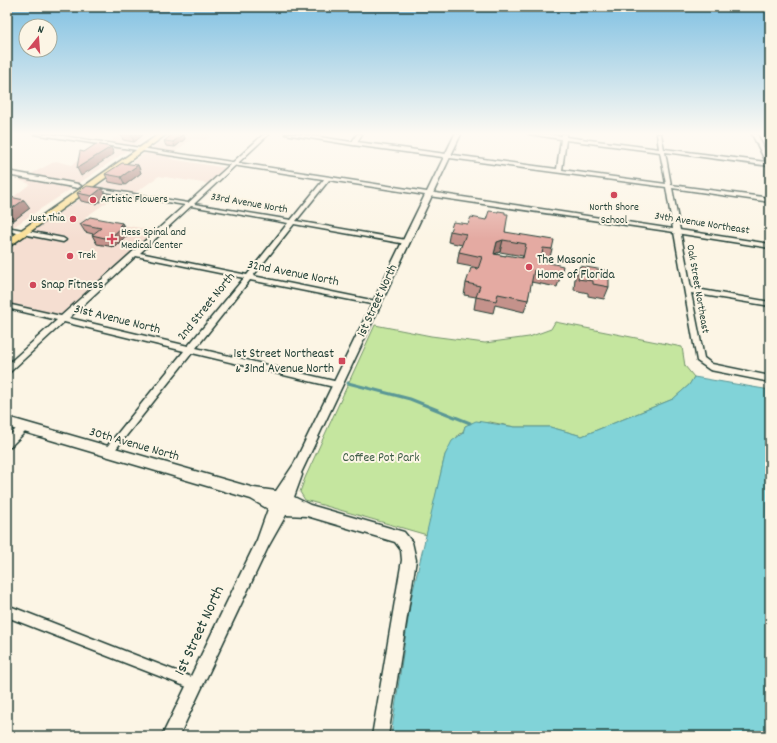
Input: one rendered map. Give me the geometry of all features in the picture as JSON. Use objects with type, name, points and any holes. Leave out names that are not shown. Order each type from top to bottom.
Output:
[{"type":"main road","points":[[9,231],[103,169]]},
{"type":"main road","points":[[7,244],[115,169]]},
{"type":"main road","points":[[60,208],[62,202],[80,189],[78,186]]},
{"type":"street","points":[[7,370],[229,169]]},
{"type":"street","name":"34th Avenue Northeast","points":[[258,169],[770,246]]},
{"type":"street","name":"1st Street North","points":[[170,736],[441,169]]},
{"type":"street","points":[[537,169],[770,200]]},
{"type":"street","name":"Oak Street Northeast","points":[[665,169],[698,353],[704,363],[710,367],[770,380]]},
{"type":"street","points":[[7,173],[78,186]]},
{"type":"street","name":"2nd Street North","points":[[108,452],[327,179]]},
{"type":"street","name":"33rd Avenue North","points":[[89,187],[406,242]]},
{"type":"street","points":[[9,231],[24,232],[63,240]]},
{"type":"street","name":"32nd Avenue North","points":[[135,254],[376,303]]},
{"type":"street","points":[[687,290],[770,304]]},
{"type":"street","name":"31st Avenue North","points":[[7,306],[338,386]]},
{"type":"street","name":"30th Avenue North","points":[[7,422],[254,494],[268,504],[281,503]]},
{"type":"street","points":[[7,444],[24,427]]},
{"type":"street","points":[[281,503],[292,511],[307,510],[399,537],[406,547],[409,560],[380,736]]},
{"type":"street","points":[[7,611],[194,684]]},
{"type":"shaded area","points":[[41,169],[101,169],[78,184],[29,175]]},
{"type":"shaded area","points":[[123,169],[226,169],[209,184],[159,176],[135,193],[97,187]]},
{"type":"shaded area","points":[[24,178],[74,187],[13,227],[7,226],[7,202],[30,184],[19,180]]},
{"type":"shaded area","points":[[93,190],[119,194],[84,218],[157,231],[63,316],[7,303],[7,250],[28,235],[63,242],[68,238],[33,231]]},
{"type":"green space","name":"Coffee Pot Park","points":[[555,322],[682,347],[685,366],[694,377],[689,385],[673,399],[582,436],[550,427],[515,427],[490,422],[465,426],[463,433],[459,434],[445,455],[427,535],[305,500],[300,492],[305,478],[375,325],[431,336],[485,343],[529,337],[551,329]]},
{"type":"water","points":[[694,377],[770,390],[770,736],[391,736],[411,599],[445,455],[452,441],[463,433],[465,426],[476,421],[515,427],[550,427],[582,436],[673,399],[689,385]]},
{"type":"building","points":[[113,169],[133,169],[121,177],[105,174]]},
{"type":"building","points":[[87,186],[102,188],[92,196],[77,193]]},
{"type":"building","points":[[10,197],[24,200],[7,211],[7,199]]},
{"type":"building","points":[[489,211],[505,212],[505,214],[508,214],[505,232],[554,240],[552,249],[543,248],[541,261],[563,266],[561,275],[534,270],[528,300],[498,294],[496,301],[476,297],[480,286],[466,283],[471,268],[478,269],[482,257],[459,252],[466,234],[450,231],[453,222],[468,224],[471,217],[486,220]],"holes":[[[503,240],[526,244],[523,258],[494,254],[497,242]]]},
{"type":"building","points":[[90,217],[122,223],[119,226],[123,226],[109,239],[92,235],[101,228],[80,224]]},
{"type":"building","points":[[580,266],[609,271],[609,287],[593,284],[593,281],[578,279]]},
{"type":"waterway","points":[[348,383],[410,399],[470,423]]},
{"type":"place","name":"North Shore School","points":[[614,195]]},
{"type":"place","name":"Artistic Flowers","points":[[93,200]]},
{"type":"place","name":"Just Thia","points":[[73,219]]},
{"type":"place","name":"Hess Spinal and Medical Center","points":[[112,239]]},
{"type":"place","name":"Trek","points":[[70,256]]},
{"type":"place","name":"The Masonic Home of Florida","points":[[529,267]]},
{"type":"place","name":"Snap Fitness","points":[[33,285]]},
{"type":"place","name":"1st Street Northeast & 31nd Avenue North","points":[[342,361]]}]
